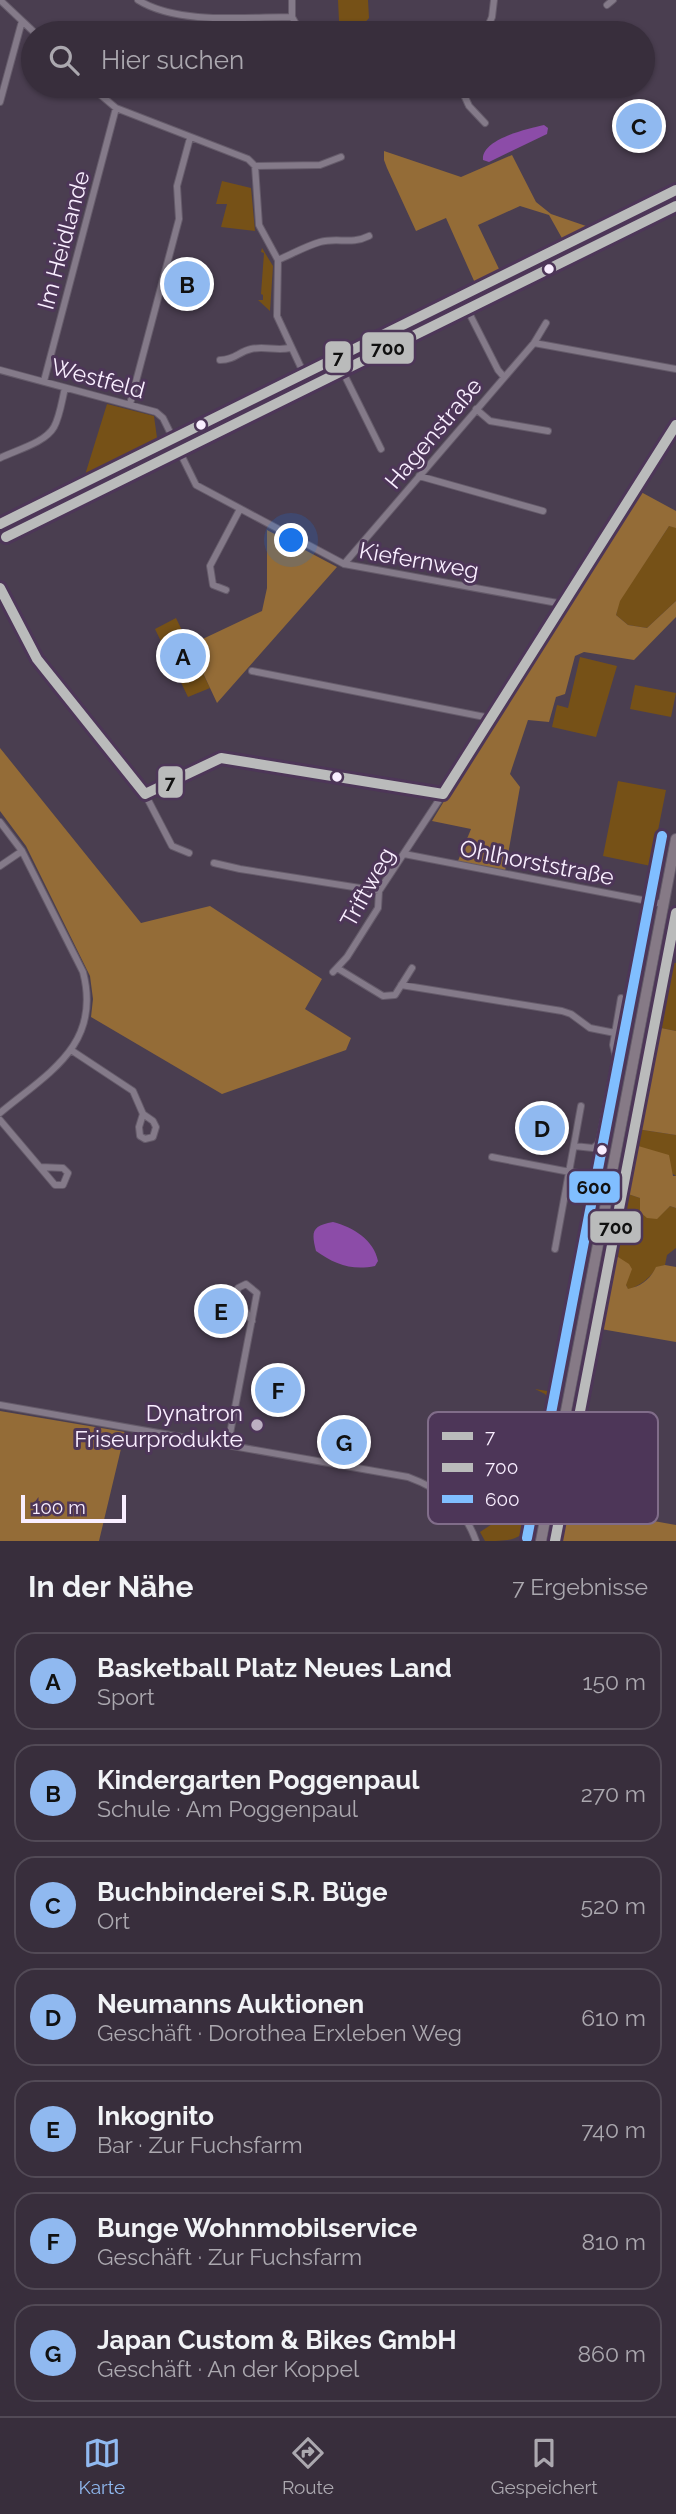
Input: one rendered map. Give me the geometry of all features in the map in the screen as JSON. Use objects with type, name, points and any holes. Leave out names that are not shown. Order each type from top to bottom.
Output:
[{"type":"main road","points":[[566,1412],[663,904],[674,861],[676,839]]},
{"type":"street","points":[[138,0],[182,15],[292,16]]},
{"type":"street","points":[[292,0],[295,21]]},
{"type":"street","points":[[491,21],[494,0]]},
{"type":"street","points":[[0,1],[22,21]]},
{"type":"street","points":[[0,103],[21,25]]},
{"type":"street","points":[[104,98],[116,108],[248,159],[255,166],[259,225],[278,260],[276,316],[304,374]]},
{"type":"street","points":[[466,98],[485,122]]},
{"type":"street","name":"Im Heidlande","points":[[44,381],[116,108]]},
{"type":"street","points":[[130,404],[179,219],[177,186],[190,138]]},
{"type":"street","points":[[255,166],[320,166],[341,156]]},
{"type":"street","points":[[0,524],[676,190]]},
{"type":"street","points":[[278,260],[320,242],[358,242],[369,236]]},
{"type":"street","points":[[461,297],[504,377]]},
{"type":"street","name":"Hagenstraße","points":[[344,564],[534,343],[547,323]]},
{"type":"street","points":[[534,343],[676,369]]},
{"type":"street","points":[[219,360],[230,360],[250,349],[290,348]]},
{"type":"street","points":[[337,358],[381,449]]},
{"type":"street","name":"Westfeld","points":[[0,370],[156,412],[163,418],[173,439]]},
{"type":"street","points":[[0,458],[52,431],[65,388]]},
{"type":"street","points":[[476,409],[490,421],[548,431]]},
{"type":"street","name":"Triftweg","points":[[401,985],[395,995],[383,996],[335,970],[378,908],[379,891],[676,425]]},
{"type":"street","name":"Kiefernweg","points":[[173,439],[196,485],[344,564],[563,604]]},
{"type":"street","points":[[419,476],[543,511]]},
{"type":"street","points":[[226,590],[213,585],[210,566],[240,509]]},
{"type":"street","points":[[0,588],[37,659],[145,793],[172,846],[189,853]]},
{"type":"street","points":[[252,671],[490,718]]},
{"type":"street","points":[[145,793],[221,758],[443,794]]},
{"type":"street","points":[[0,822],[22,851],[83,972],[87,988],[87,1010],[82,1031],[71,1051],[0,1113]]},
{"type":"street","points":[[0,866],[22,851]]},
{"type":"street","name":"Ohlhorststraße","points":[[404,855],[663,904]]},
{"type":"street","points":[[214,863],[379,891]]},
{"type":"street","points":[[412,968],[401,985],[562,1011],[571,1014],[590,1028],[615,1033]]},
{"type":"street","points":[[574,1146],[593,1148],[598,1144],[616,1056],[613,1045],[621,998]]},
{"type":"street","points":[[71,1051],[133,1091],[143,1114]]},
{"type":"street","points":[[555,1249],[581,1106]]},
{"type":"street","points":[[0,1120],[40,1167]]},
{"type":"street","points":[[492,1157],[610,1181]]},
{"type":"street","points":[[228,1444],[252,1321],[257,1293],[246,1284],[238,1288],[236,1297],[252,1321]]},
{"type":"street","points":[[0,1405],[408,1477],[428,1485]]},
{"type":"street","points":[[468,1524],[476,1541]]},
{"type":"shaded area","points":[[338,0],[368,0],[369,18],[366,21],[339,21]]},
{"type":"shaded area","points":[[544,125],[548,128],[547,134],[489,162],[483,160],[489,146],[497,141]]},
{"type":"shaded area","points":[[384,151],[461,177],[512,155],[536,202],[551,214],[586,226],[563,240],[549,215],[520,206],[478,225],[500,271],[475,283],[446,218],[416,231],[387,168]]},
{"type":"shaded area","points":[[222,181],[251,188],[255,231],[221,227],[227,204],[216,204]]},
{"type":"shaded area","points":[[262,248],[273,266],[270,311],[258,300],[263,300]]},
{"type":"shaded area","points":[[107,404],[154,416],[157,438],[85,475]]},
{"type":"shaded area","points":[[641,492],[676,511],[676,528],[669,526],[620,601],[616,615],[628,625],[647,628],[676,601],[676,617],[634,660],[584,652],[575,656],[565,694],[556,697],[549,722],[528,720],[510,774],[520,787],[505,871],[458,861],[471,829],[432,821],[494,719]]},
{"type":"shaded area","points":[[669,526],[676,527],[676,601],[647,628],[628,625],[616,615],[619,601]]},
{"type":"shaded area","points":[[267,530],[337,567],[217,703],[190,645],[262,611],[267,588]]},
{"type":"shaded area","points":[[176,618],[210,688],[188,697],[155,629]]},
{"type":"shaded area","points":[[580,657],[617,666],[596,737],[552,727],[557,705],[568,708]]},
{"type":"shaded area","points":[[635,685],[676,693],[671,717],[630,709]]},
{"type":"shaded area","points":[[0,748],[141,923],[210,906],[322,979],[305,1009],[351,1038],[346,1050],[222,1094],[91,1017],[93,999],[90,976],[26,846],[0,811]]},
{"type":"shaded area","points":[[618,781],[666,790],[651,866],[603,856]]},
{"type":"shaded area","points":[[665,962],[676,963],[676,1031],[651,1026]]},
{"type":"shaded area","points":[[651,1026],[676,1031],[676,1135],[630,1128]]},
{"type":"shaded area","points":[[630,1128],[676,1135],[676,1176],[628,1143]]},
{"type":"shaded area","points":[[628,1143],[669,1155],[673,1176],[676,1176],[676,1208],[670,1206],[657,1219],[647,1218],[640,1212],[640,1198],[619,1191]]},
{"type":"shaded area","points":[[619,1191],[640,1198],[657,1218],[670,1206],[676,1208],[676,1248],[667,1255],[665,1265],[656,1268],[644,1281],[628,1290],[615,1256],[621,1206],[616,1204]]},
{"type":"shaded area","points":[[616,1204],[621,1206],[615,1255],[632,1269],[626,1285],[628,1289],[645,1282],[656,1267],[676,1267],[676,1342],[595,1328]]},
{"type":"shaded area","points":[[333,1222],[348,1227],[367,1241],[376,1254],[378,1261],[375,1266],[359,1268],[344,1265],[316,1251],[315,1231],[321,1225]]},
{"type":"shaded area","points":[[535,1389],[559,1393],[555,1412],[553,1412],[554,1405],[545,1394]]},
{"type":"shaded area","points":[[0,1411],[125,1432],[99,1541],[0,1541]]},
{"type":"shaded area","points":[[658,1522],[676,1525],[676,1541],[557,1541],[560,1524],[658,1524]]},
{"type":"shaded area","points":[[492,1524],[534,1524],[523,1534],[501,1541],[485,1541],[480,1532]]},
{"type":"transit line","name":"7","points":[[0,524],[676,190]]},
{"type":"transit line","name":"700","points":[[6,537],[676,206]]},
{"type":"transit line","name":"7","points":[[443,794],[676,425]]},
{"type":"transit line","name":"7","points":[[0,588],[37,659],[145,794],[221,758],[443,794]]},
{"type":"transit line","name":"600","points":[[551,1412],[662,836]]},
{"type":"transit line","name":"700","points":[[580,1412],[676,913]]},
{"type":"transit line","name":"600","points":[[527,1538],[530,1524]]},
{"type":"transit line","name":"700","points":[[555,1541],[558,1524]]},
{"type":"place","name":"Buchbinderei S.R. Büge","points":[[639,126]]},
{"type":"place","name":"Kindergarten Poggenpaul","points":[[187,284]]},
{"type":"place","name":"Basketball Platz Neues Land","points":[[183,656]]},
{"type":"place","name":"Neumanns Auktionen","points":[[542,1128]]},
{"type":"place","name":"Inkognito","points":[[221,1311]]},
{"type":"place","name":"Bunge Wohnmobilservice","points":[[278,1390]]},
{"type":"place","name":"Dynatron Friseurprodukte","points":[[257,1425]]},
{"type":"place","name":"Japan Custom & Bikes GmbH","points":[[344,1442]]}]
